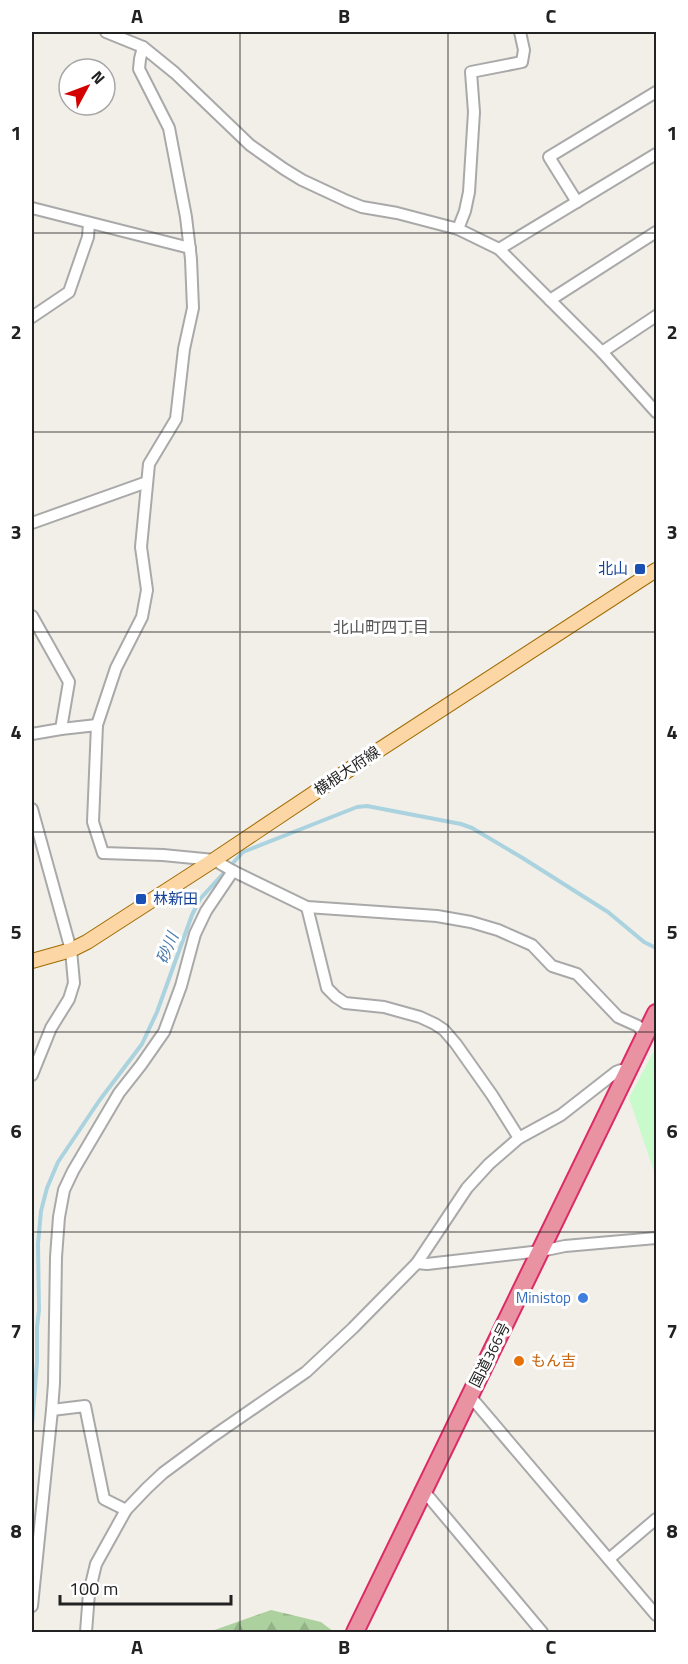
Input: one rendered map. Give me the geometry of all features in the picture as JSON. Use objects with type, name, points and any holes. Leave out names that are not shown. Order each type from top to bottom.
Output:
[{"type":"highway","name":"国道366号","points":[[355,1632],[657,1013]]},
{"type":"main road","name":"横根大府線","points":[[32,961],[70,950],[87,942],[362,760],[657,570]]},
{"type":"street","points":[[106,32],[143,47],[175,73],[250,145],[284,169],[362,207],[397,213],[458,229],[499,249],[602,351],[657,412]]},
{"type":"street","points":[[458,229],[469,192],[474,112],[471,72],[522,62],[524,50],[520,32]]},
{"type":"street","points":[[143,47],[139,69],[169,128],[186,217],[193,308],[184,349],[176,419],[149,464],[141,547],[147,590],[142,617],[116,668],[97,725],[93,822],[103,853],[214,860],[307,908],[437,916],[498,930],[532,945],[552,966],[577,974],[618,1017],[638,1026],[645,1036]]},
{"type":"street","points":[[577,202],[549,156],[657,92]]},
{"type":"street","points":[[499,249],[657,154]]},
{"type":"street","points":[[32,208],[190,248]]},
{"type":"street","points":[[32,317],[69,292],[88,237],[89,223]]},
{"type":"street","points":[[550,300],[657,232]]},
{"type":"street","points":[[602,351],[657,316]]},
{"type":"street","points":[[32,523],[147,482]]},
{"type":"street","points":[[32,616],[69,682],[61,729]]},
{"type":"street","points":[[32,734],[97,725]]},
{"type":"street","points":[[32,809],[70,950],[74,983],[69,999],[51,1028],[32,1075]]},
{"type":"street","points":[[32,1606],[52,1410],[56,1257],[64,1190],[119,1093],[164,1032],[181,986],[195,934],[206,911],[233,871]]},
{"type":"street","points":[[307,908],[327,988],[345,1002],[384,1006],[420,1017],[444,1030],[492,1095],[519,1138]]},
{"type":"street","points":[[86,1632],[89,1593],[96,1564],[126,1510],[147,1488],[163,1473],[241,1416],[306,1372],[354,1328],[417,1263],[467,1188],[498,1156],[519,1138],[561,1114],[616,1072],[628,1071]]},
{"type":"street","points":[[417,1263],[427,1264],[541,1251],[565,1246],[657,1238]]},
{"type":"street","points":[[470,1396],[657,1615]]},
{"type":"street","points":[[52,1410],[85,1406],[104,1499],[126,1510]]},
{"type":"street","points":[[423,1490],[542,1632]]},
{"type":"street","points":[[609,1559],[657,1519]]},
{"type":"green space","points":[[656,1047],[656,1177],[629,1098]]},
{"type":"green space","points":[[271,1610],[321,1622],[334,1632],[209,1632]]},
{"type":"waterway","name":"砂川","points":[[32,1425],[39,1310],[38,1244],[41,1211],[47,1188],[58,1162],[99,1101],[142,1044],[157,1012],[200,899],[243,852],[357,807],[367,806],[461,824],[521,857],[608,912],[644,942],[656,948]]},
{"type":"place","name":"北山","points":[[640,569]]},
{"type":"place","name":"林新田","points":[[141,899]]},
{"type":"place","name":"Ministop","points":[[583,1298]]},
{"type":"place","name":"もん吉","points":[[519,1361]]},
{"type":"district","name":"北山町四丁目","points":[[381,627]]}]
